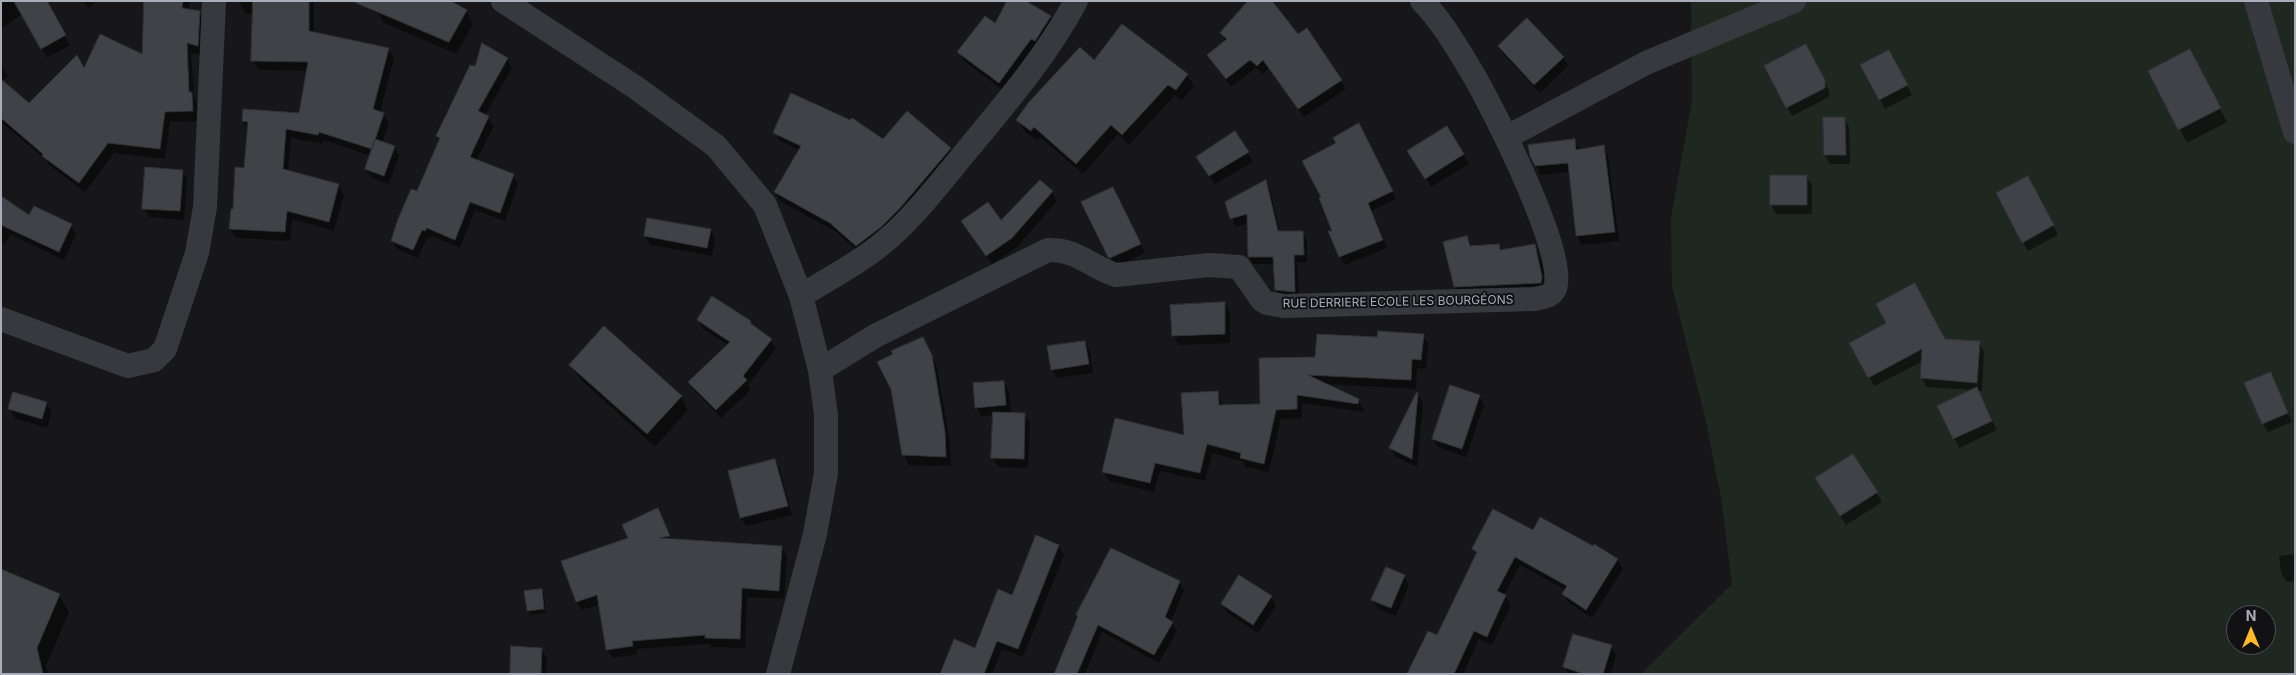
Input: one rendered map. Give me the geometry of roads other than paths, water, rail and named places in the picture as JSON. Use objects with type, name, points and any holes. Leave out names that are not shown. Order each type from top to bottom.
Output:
[{"type":"street","points":[[1,319],[128,366],[154,360],[165,349],[196,253],[206,207],[214,1]]},
{"type":"street","points":[[503,1],[635,87],[716,146],[765,205],[801,296],[820,370],[826,415],[826,473],[815,534],[778,674]]},
{"type":"street","points":[[801,296],[863,258],[891,236],[948,174],[1012,97],[1065,22],[1076,1]]},
{"type":"street","name":"RUE DERRIERE ECOLE LES BOURGÉONS","points":[[820,370],[875,336],[1048,250],[1069,252],[1085,258],[1104,272],[1116,276],[1209,265],[1239,267],[1262,300],[1267,303],[1284,306],[1544,298],[1556,289],[1555,260],[1543,223],[1507,137],[1471,70],[1431,10],[1422,1]]},
{"type":"street","points":[[1507,137],[1646,63],[1794,1]]},
{"type":"street","points":[[2256,1],[2295,132]]}]
